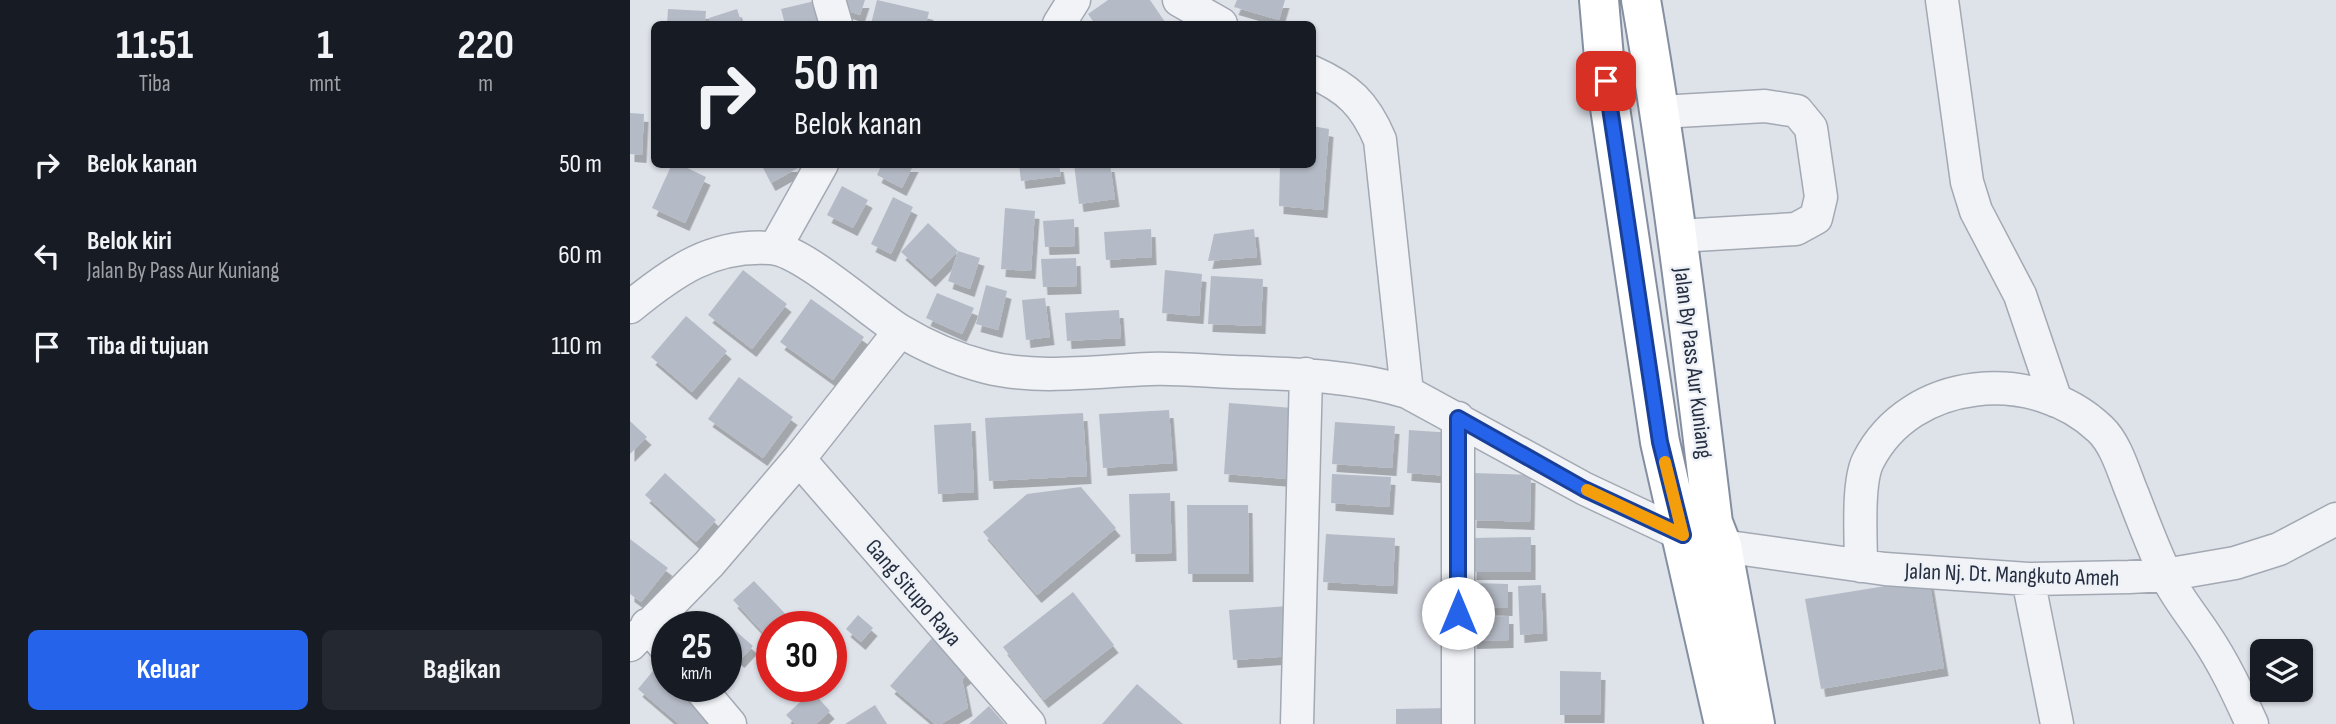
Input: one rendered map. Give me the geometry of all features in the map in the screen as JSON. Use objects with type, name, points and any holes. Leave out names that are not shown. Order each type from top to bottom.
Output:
[{"type":"highway","name":"Jalan By Pass Aur Kuniang","points":[[1599,0],[1606,81],[1660,442],[1724,724]]},
{"type":"highway","name":"Jalan By Pass Aur Kuniang","points":[[1641,0],[1678,236],[1713,523],[1722,546],[1755,724]]},
{"type":"street","points":[[830,0],[835,21]]},
{"type":"street","points":[[1061,21],[1074,0]]},
{"type":"street","points":[[1942,0],[1967,182],[1976,211],[2021,295],[2056,401]]},
{"type":"street","points":[[1316,74],[1333,82],[1357,100],[1370,116],[1380,140],[1407,392]]},
{"type":"street","points":[[1660,112],[1765,106],[1797,111],[1811,128],[1821,197],[1815,218],[1796,229],[1678,236]]},
{"type":"street","points":[[775,248],[820,168]]},
{"type":"street","points":[[630,307],[659,283],[693,261],[736,247],[775,248],[811,265],[900,331],[952,358],[990,368],[1047,374],[1154,369],[1306,374],[1379,384],[1407,392],[1584,489],[1683,535]]},
{"type":"street","points":[[638,635],[709,564],[799,459],[900,331]]},
{"type":"street","points":[[1297,724],[1306,374]]},
{"type":"street","points":[[1860,566],[1862,486],[1867,463],[1879,444],[1901,420],[1938,397],[1974,388],[2019,389],[2056,401],[2079,412],[2102,430],[2116,453],[2165,575],[2225,667],[2252,724]]},
{"type":"street","points":[[1458,418],[1458,724]]},
{"type":"street","name":"Gang Situpo Raya","points":[[799,459],[1028,724]]},
{"type":"street","name":"Jalan Nj. Dt. Mangkuto Ameh","points":[[1722,546],[1860,566],[2028,579],[2087,579],[2165,575],[2235,564],[2279,549],[2336,519]]},
{"type":"street","points":[[2028,579],[2057,724]]},
{"type":"street","points":[[711,702],[730,724]]},
{"type":"building","points":[[819,0],[824,21],[784,21],[781,9]]},
{"type":"building","points":[[844,0],[865,0],[860,15],[842,9]]},
{"type":"building","points":[[877,0],[929,12],[927,21],[872,21]]},
{"type":"building","points":[[1108,0],[1150,0],[1164,21],[1093,21],[1088,14]]},
{"type":"building","points":[[1237,0],[1285,0],[1279,20],[1234,7]]},
{"type":"building","points":[[668,9],[706,11],[705,21],[667,21]]},
{"type":"building","points":[[737,9],[741,21],[710,21],[709,18]]},
{"type":"building","points":[[630,113],[644,114],[642,155],[630,154]]},
{"type":"building","points":[[1316,127],[1329,129],[1323,210],[1279,206],[1280,168],[1316,168]]},
{"type":"building","points":[[670,168],[687,168],[706,177],[685,223],[652,208]]},
{"type":"building","points":[[763,168],[798,168],[771,183]]},
{"type":"building","points":[[880,168],[912,168],[902,188],[877,175]]},
{"type":"building","points":[[1019,168],[1060,168],[1061,176],[1021,181]]},
{"type":"building","points":[[1074,168],[1111,168],[1115,199],[1079,204]]},
{"type":"building","points":[[842,186],[868,200],[853,228],[827,215]]},
{"type":"building","points":[[893,197],[913,207],[891,254],[871,244]]},
{"type":"building","points":[[1005,208],[1035,211],[1031,271],[1001,269]]},
{"type":"building","points":[[1074,219],[1075,246],[1045,247],[1043,221]]},
{"type":"building","points":[[928,223],[958,251],[931,279],[901,252]]},
{"type":"building","points":[[1151,229],[1152,257],[1106,260],[1104,232]]},
{"type":"building","points":[[1254,229],[1257,257],[1208,261],[1214,234]]},
{"type":"building","points":[[958,251],[980,258],[970,289],[948,281]]},
{"type":"building","points":[[1076,258],[1077,286],[1043,287],[1041,259]]},
{"type":"building","points":[[743,270],[787,304],[752,349],[708,315]]},
{"type":"building","points":[[1165,270],[1202,274],[1199,316],[1162,313]]},
{"type":"building","points":[[1211,276],[1263,279],[1261,326],[1208,324]]},
{"type":"building","points":[[986,285],[1007,291],[998,330],[976,324]]},
{"type":"building","points":[[937,293],[974,308],[962,334],[926,318]]},
{"type":"building","points":[[1045,298],[1050,337],[1026,340],[1022,300]]},
{"type":"building","points":[[811,299],[864,337],[833,380],[780,342]]},
{"type":"building","points":[[1119,310],[1121,338],[1067,341],[1065,313]]},
{"type":"building","points":[[686,316],[727,351],[692,392],[651,357]]},
{"type":"building","points":[[739,377],[793,417],[763,458],[708,419]]},
{"type":"building","points":[[1229,403],[1293,408],[1288,479],[1224,474]]},
{"type":"building","points":[[1169,410],[1173,463],[1103,468],[1099,414]]},
{"type":"building","points":[[1083,413],[1087,476],[989,481],[985,418]]},
{"type":"building","points":[[630,421],[647,437],[630,454]]},
{"type":"building","points":[[1335,422],[1395,426],[1392,468],[1332,464]]},
{"type":"building","points":[[971,423],[974,492],[938,494],[934,425]]},
{"type":"building","points":[[1409,430],[1452,433],[1450,476],[1407,473]]},
{"type":"building","points":[[665,473],[716,520],[696,542],[645,495]]},
{"type":"building","points":[[1473,473],[1531,475],[1530,522],[1472,520]]},
{"type":"building","points":[[1332,474],[1391,477],[1389,507],[1331,503]]},
{"type":"building","points":[[1081,487],[1116,528],[1037,595],[983,532],[1027,494]]},
{"type":"building","points":[[1170,493],[1172,553],[1131,554],[1129,494]]},
{"type":"building","points":[[1187,505],[1248,505],[1249,574],[1188,574]]},
{"type":"building","points":[[1326,534],[1395,538],[1393,586],[1323,582]]},
{"type":"building","points":[[1531,537],[1531,572],[1472,572],[1472,538]]},
{"type":"building","points":[[630,539],[668,568],[641,602],[630,594]]},
{"type":"building","points":[[1929,579],[1944,668],[1821,689],[1805,599]]},
{"type":"building","points":[[754,581],[783,611],[756,611],[756,625],[733,600]]},
{"type":"building","points":[[1472,583],[1508,584],[1508,608],[1472,607]]},
{"type":"building","points":[[1541,585],[1543,633],[1520,635],[1518,586]]},
{"type":"building","points":[[1073,592],[1114,645],[1044,700],[1003,647]]},
{"type":"building","points":[[1289,606],[1293,656],[1233,660],[1229,610]]},
{"type":"building","points":[[858,615],[873,628],[861,642],[847,628]]},
{"type":"building","points":[[1509,616],[1509,640],[1472,641],[1471,617]]},
{"type":"building","points":[[742,637],[753,646],[742,658]]},
{"type":"building","points":[[933,637],[973,671],[962,679],[968,708],[941,724],[935,724],[890,686]]},
{"type":"building","points":[[1560,671],[1601,672],[1600,715],[1560,715]]},
{"type":"building","points":[[651,673],[651,700],[638,689]]},
{"type":"building","points":[[1137,684],[1183,724],[1102,724]]},
{"type":"building","points":[[653,702],[700,702],[719,718],[715,724],[679,724]]},
{"type":"building","points":[[800,702],[822,702],[830,711],[816,724],[795,724],[786,715]]},
{"type":"building","points":[[875,705],[887,724],[845,724]]},
{"type":"building","points":[[989,706],[1005,724],[969,724]]},
{"type":"building","points":[[1448,708],[1449,724],[1396,724],[1396,709]]},
{"type":"slow traffic","points":[[1587,490],[1683,535],[1665,462]]},
{"type":"route","points":[[1458,613],[1458,418],[1584,489],[1683,535],[1660,442],[1606,81]]}]
